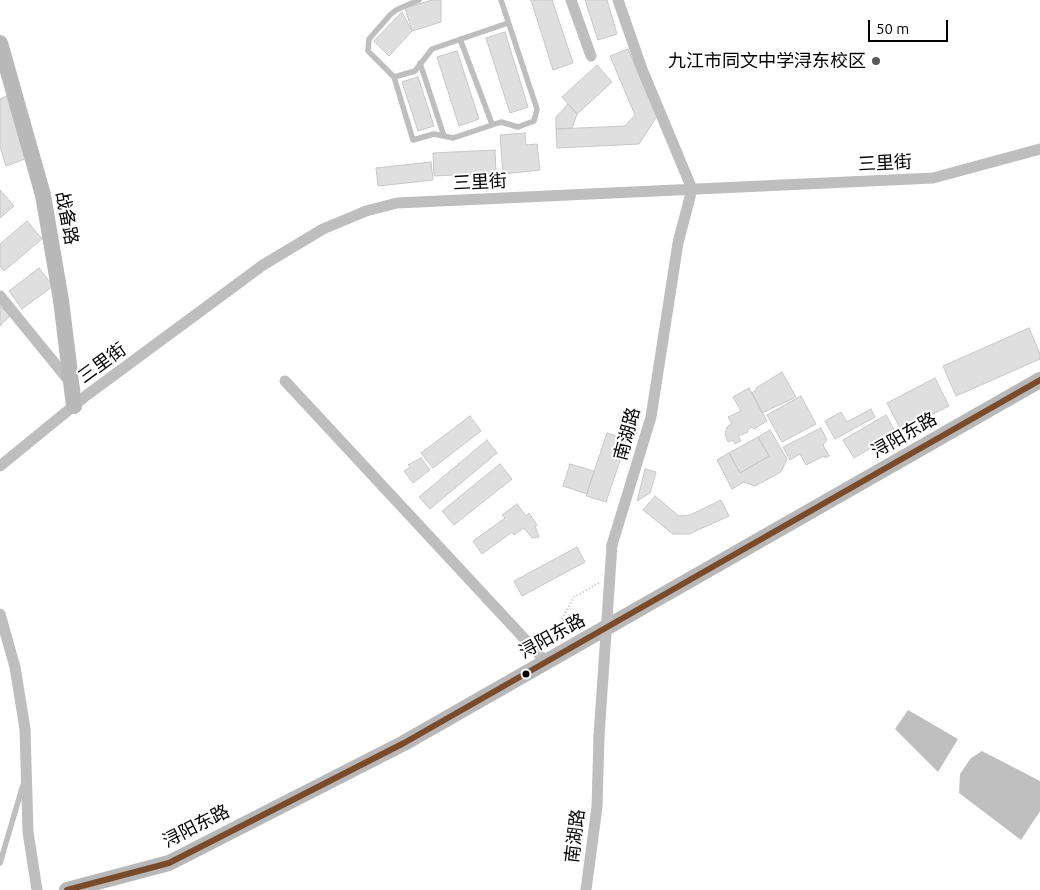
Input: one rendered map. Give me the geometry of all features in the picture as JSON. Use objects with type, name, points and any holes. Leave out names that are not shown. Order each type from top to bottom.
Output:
[{"type":"main road","name":"战备路","points":[[0,43],[43,195],[74,406]]},
{"type":"main road","name":"浔阳东路","points":[[67,890],[169,863],[404,743],[1040,380]]},
{"type":"street","points":[[572,0],[591,56]]},
{"type":"street","points":[[618,0],[642,69],[692,189]]},
{"type":"street","name":"三里街","points":[[0,466],[74,406],[264,265],[324,229],[366,211],[397,203],[933,178],[1040,149]]},
{"type":"street","name":"南湖路","points":[[586,890],[597,807],[598,736],[612,545],[651,417],[678,243],[692,189]]},
{"type":"street","points":[[0,296],[71,383]]},
{"type":"street","points":[[285,381],[552,659]]},
{"type":"street","points":[[0,614],[15,667],[25,729],[28,832],[38,890]]},
{"type":"lane","points":[[418,0],[396,10],[369,39],[368,51],[394,77],[413,140],[434,134],[452,138],[500,122],[518,128],[534,121],[538,109],[500,0]]},
{"type":"lane","points":[[394,77],[415,71],[432,49],[508,23]]},
{"type":"lane","points":[[460,39],[492,124]]},
{"type":"lane","points":[[420,63],[444,136]]},
{"type":"lane","points":[[0,863],[17,810],[26,770]]},
{"type":"path","points":[[552,659],[554,633],[574,597],[610,578]]},
{"type":"shaded area","points":[[908,710],[958,739],[938,772],[895,729]]},
{"type":"shaded area","points":[[982,751],[1040,781],[1040,811],[1021,840],[959,793],[960,774],[971,758]]},
{"type":"building","points":[[432,0],[441,0],[441,22],[412,31],[405,8]]},
{"type":"building","points":[[531,0],[552,0],[573,63],[553,70]]},
{"type":"building","points":[[585,0],[607,0],[617,34],[598,40]]},
{"type":"building","points":[[402,12],[412,31],[389,56],[374,41]]},
{"type":"building","points":[[505,32],[528,107],[510,113],[486,38]]},
{"type":"building","points":[[628,49],[657,116],[639,144],[557,148],[556,129],[625,126],[635,115],[610,56]]},
{"type":"building","points":[[457,51],[479,119],[459,126],[437,57]]},
{"type":"building","points":[[597,65],[612,82],[577,114],[562,97]]},
{"type":"building","points":[[418,77],[434,126],[418,131],[402,82]]},
{"type":"building","points":[[7,96],[25,159],[6,166],[0,146],[0,99]]},
{"type":"building","points":[[568,104],[577,114],[572,128],[556,129],[556,117]]},
{"type":"building","points":[[525,133],[526,145],[537,144],[540,170],[503,174],[500,135]]},
{"type":"building","points":[[495,150],[496,173],[434,176],[433,153]]},
{"type":"building","points":[[431,162],[433,180],[378,186],[376,168]]},
{"type":"building","points":[[0,190],[14,206],[0,218]]},
{"type":"building","points":[[27,221],[42,239],[4,271],[0,266],[0,244]]},
{"type":"building","points":[[39,268],[53,286],[22,309],[9,291]]},
{"type":"building","points":[[0,306],[10,316],[0,326]]},
{"type":"building","points":[[1029,328],[1040,354],[1040,359],[956,396],[943,366]]},
{"type":"building","points":[[782,372],[796,397],[762,413],[752,393],[756,388]]},
{"type":"building","points":[[935,378],[949,406],[901,430],[887,403]]},
{"type":"building","points":[[749,388],[767,421],[754,429],[752,427],[747,430],[748,432],[738,436],[741,441],[735,444],[733,440],[728,442],[725,434],[727,427],[732,424],[728,417],[741,411],[733,397]]},
{"type":"building","points":[[801,396],[816,424],[782,442],[767,415]]},
{"type":"building","points":[[871,409],[875,417],[835,439],[825,421],[841,412],[847,422]]},
{"type":"building","points":[[886,415],[896,433],[854,458],[843,440]]},
{"type":"building","points":[[470,416],[481,431],[433,468],[421,453]]},
{"type":"building","points":[[821,428],[827,440],[823,445],[829,456],[825,458],[824,456],[806,465],[800,454],[790,460],[783,447]]},
{"type":"building","points":[[770,430],[787,459],[781,472],[755,486],[744,482],[732,489],[717,460],[729,453],[740,473],[769,456],[758,437]]},
{"type":"building","points":[[607,433],[627,440],[606,502],[586,496]]},
{"type":"building","points":[[758,437],[769,456],[740,473],[729,453]]},
{"type":"building","points":[[487,440],[497,453],[430,509],[419,497]]},
{"type":"building","points":[[421,458],[430,470],[413,483],[404,471],[410,467],[408,465]]},
{"type":"building","points":[[500,464],[512,479],[454,525],[442,511]]},
{"type":"building","points":[[570,464],[594,471],[587,494],[563,486]]},
{"type":"building","points":[[645,469],[656,472],[650,493],[637,501]]},
{"type":"building","points":[[655,496],[679,516],[690,515],[721,500],[729,516],[689,534],[673,534],[643,510]]},
{"type":"building","points":[[517,504],[526,516],[529,513],[537,525],[535,526],[539,537],[532,538],[524,528],[514,535],[512,532],[482,554],[473,541],[505,518],[502,515]]},
{"type":"building","points":[[577,547],[585,562],[522,596],[514,581]]},
{"type":"transit line","points":[[67,890],[169,863],[404,743],[1040,380]]},
{"type":"place","name":"九江市同文中学浔东校区","points":[[876,61]]}]
